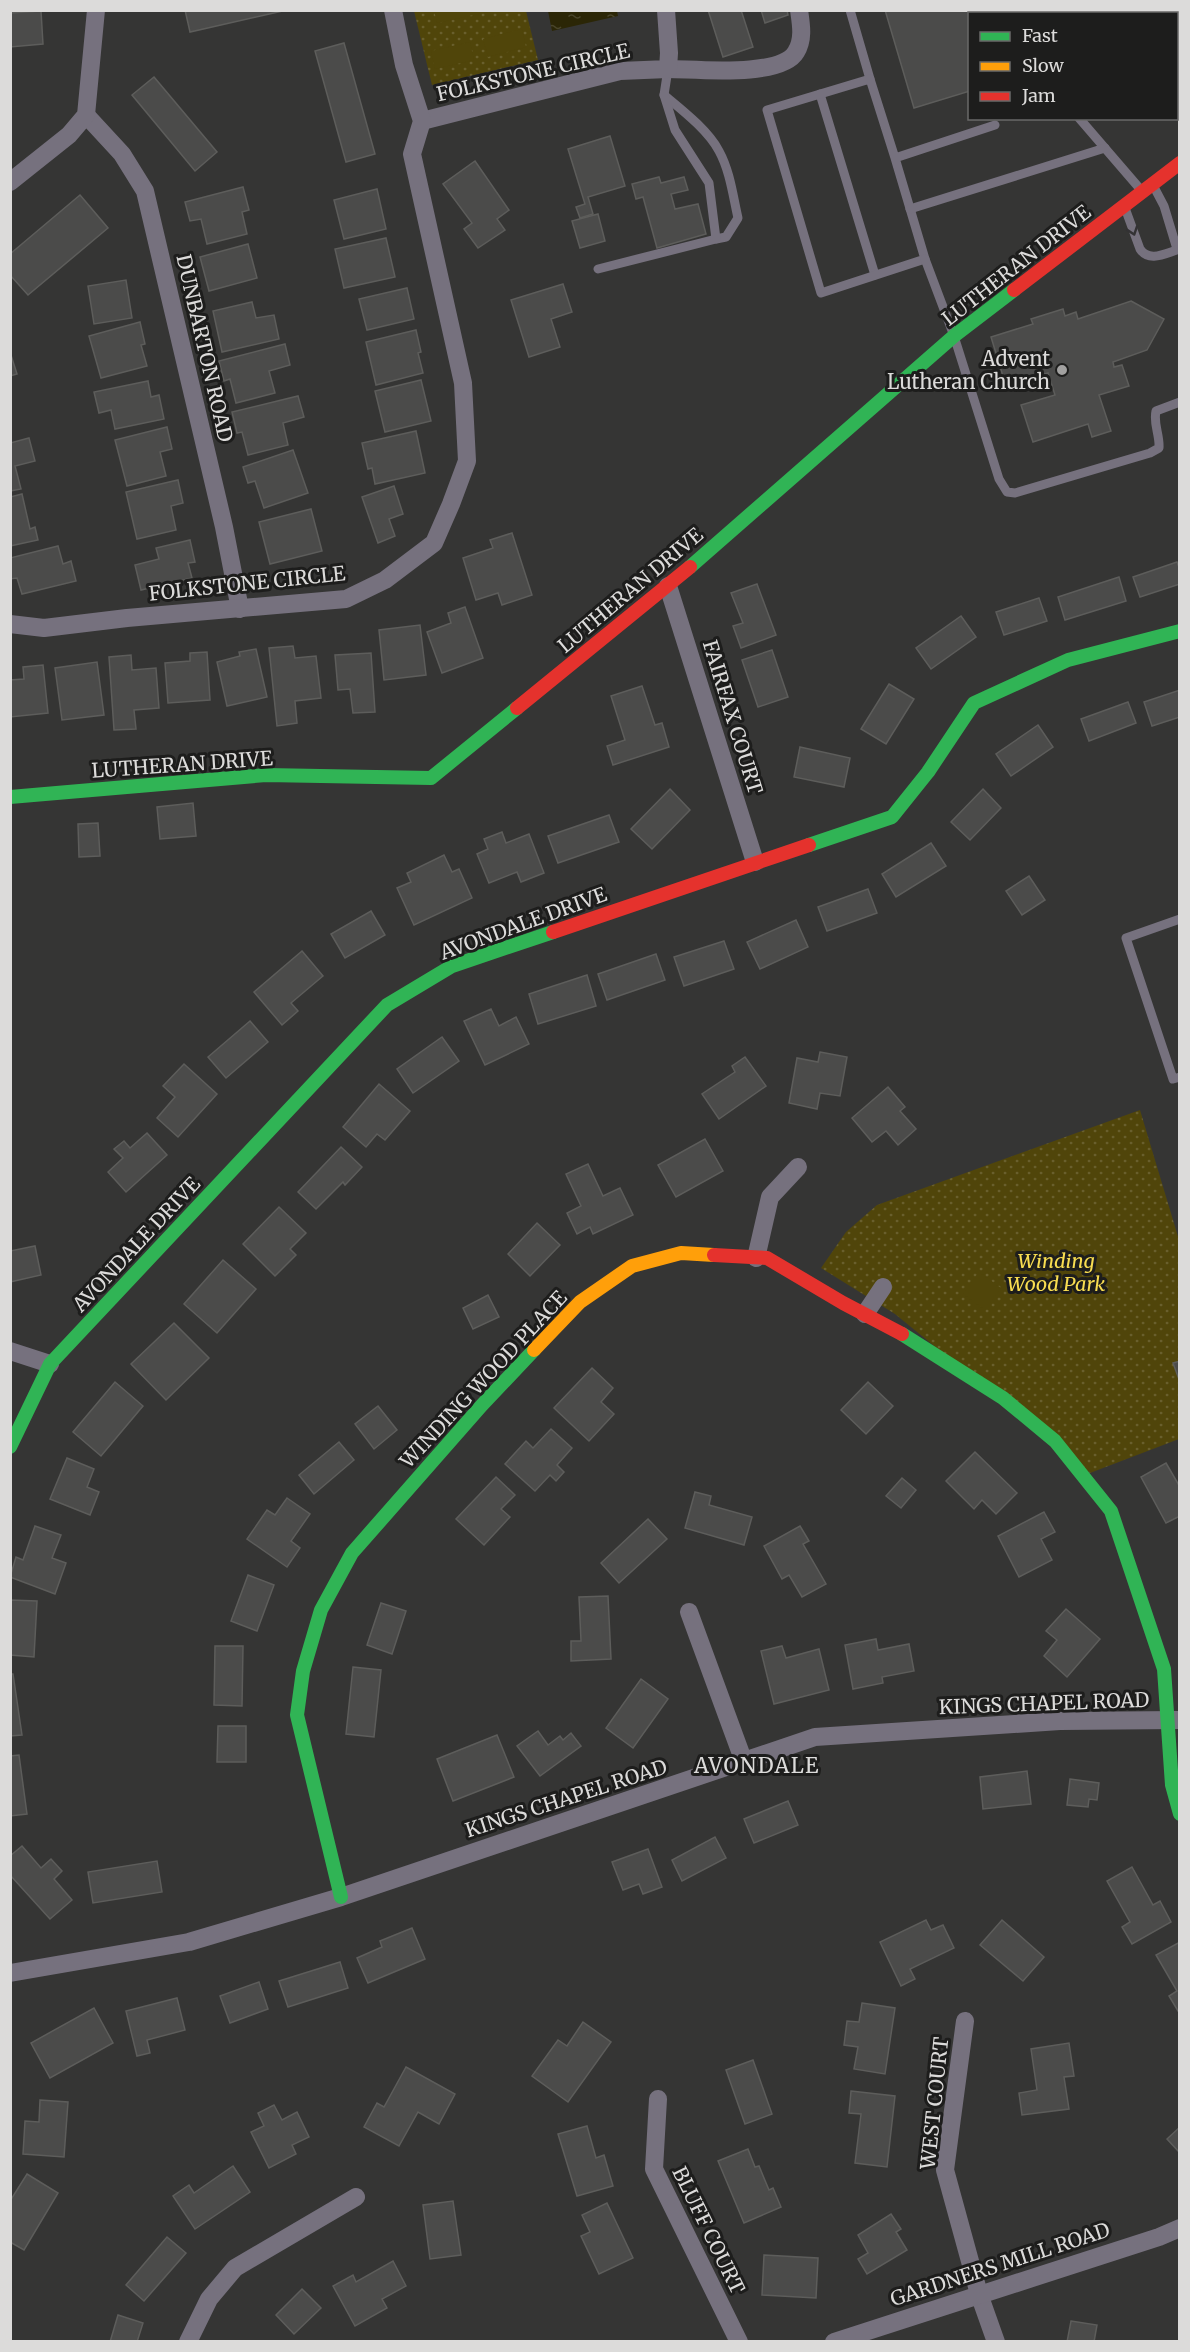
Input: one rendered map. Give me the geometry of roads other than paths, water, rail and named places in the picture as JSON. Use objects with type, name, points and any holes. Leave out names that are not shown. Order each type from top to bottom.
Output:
[{"type":"street","points":[[10,182],[69,135],[86,115],[96,10]]},
{"type":"street","name":"FOLKSTONE CIRCLE","points":[[10,624],[44,628],[127,618],[346,599],[385,580],[434,543],[452,504],[467,461],[464,383],[412,154],[422,121],[404,65],[393,10]]},
{"type":"street","points":[[666,10],[668,69]]},
{"type":"street","name":"FOLKSTONE CIRCLE","points":[[422,121],[620,71],[668,69],[745,71],[785,62],[796,53],[802,31],[799,10]]},
{"type":"street","name":"DUNBARTON ROAD","points":[[86,115],[122,154],[144,191],[224,526],[240,609]]},
{"type":"street","name":"LUTHERAN DRIVE","points":[[10,797],[266,775],[431,778],[668,586],[954,336],[1179,163]]},
{"type":"street","name":"FAIRFAX COURT","points":[[668,586],[755,862]]},
{"type":"street","name":"AVONDALE DRIVE","points":[[10,1447],[50,1364],[387,1005],[452,966],[755,862],[892,818],[928,772],[974,703],[1068,660],[1179,631]]},
{"type":"street","points":[[756,1258],[770,1197],[798,1167]]},
{"type":"street","name":"WINDING WOOD PLACE","points":[[341,1897],[297,1715],[303,1671],[321,1610],[352,1553],[482,1405],[580,1302],[632,1266],[681,1253],[767,1258],[843,1303],[888,1325],[1003,1398],[1055,1441],[1111,1511],[1164,1669],[1173,1721]]},
{"type":"street","points":[[865,1314],[883,1287]]},
{"type":"street","points":[[10,1351],[50,1364]]},
{"type":"street","points":[[689,1612],[744,1762]]},
{"type":"street","name":"KINGS CHAPEL ROAD","points":[[10,1972],[189,1942],[341,1897],[815,1737],[1060,1721],[1173,1721]]},
{"type":"street","points":[[1173,1721],[1172,1785],[1179,1814]]},
{"type":"street","name":"WEST COURT","points":[[965,2021],[945,2170],[979,2294],[996,2342]]},
{"type":"street","name":"BLUFF COURT","points":[[658,2099],[654,2169],[739,2342]]},
{"type":"street","points":[[188,2342],[209,2299],[236,2268],[356,2197]]},
{"type":"street","name":"GARDNERS MILL ROAD","points":[[834,2342],[1159,2237],[1179,2228]]},
{"type":"lane","points":[[850,10],[925,259],[954,336],[999,479],[1007,492],[1015,493],[1150,453],[1159,448],[1160,439],[1154,419],[1156,411],[1179,402]]},
{"type":"lane","points":[[668,69],[664,95],[675,130],[709,183],[716,239]]},
{"type":"lane","points":[[870,79],[767,110],[821,293],[925,259]]},
{"type":"lane","points":[[820,94],[875,275]]},
{"type":"lane","points":[[598,269],[726,237],[738,218],[730,180],[719,150],[692,118],[664,95]]},
{"type":"lane","points":[[1081,120],[1105,148],[1164,206],[1178,249],[1151,257],[1144,254],[1140,249],[1125,206]]},
{"type":"lane","points":[[895,158],[995,125]]},
{"type":"lane","points":[[910,208],[1105,148]]},
{"type":"lane","points":[[1179,919],[1126,938],[1173,1079],[1179,1077]]},
{"type":"water","points":[[548,11],[617,11],[618,16],[552,31]]},
{"type":"place","name":"Advent Lutheran Church","points":[[1062,370]]},
{"type":"district","name":"AVONDALE","points":[[757,1765]]},
{"type":"park label","name":"Winding Wood Park","points":[[1056,1272]]}]
